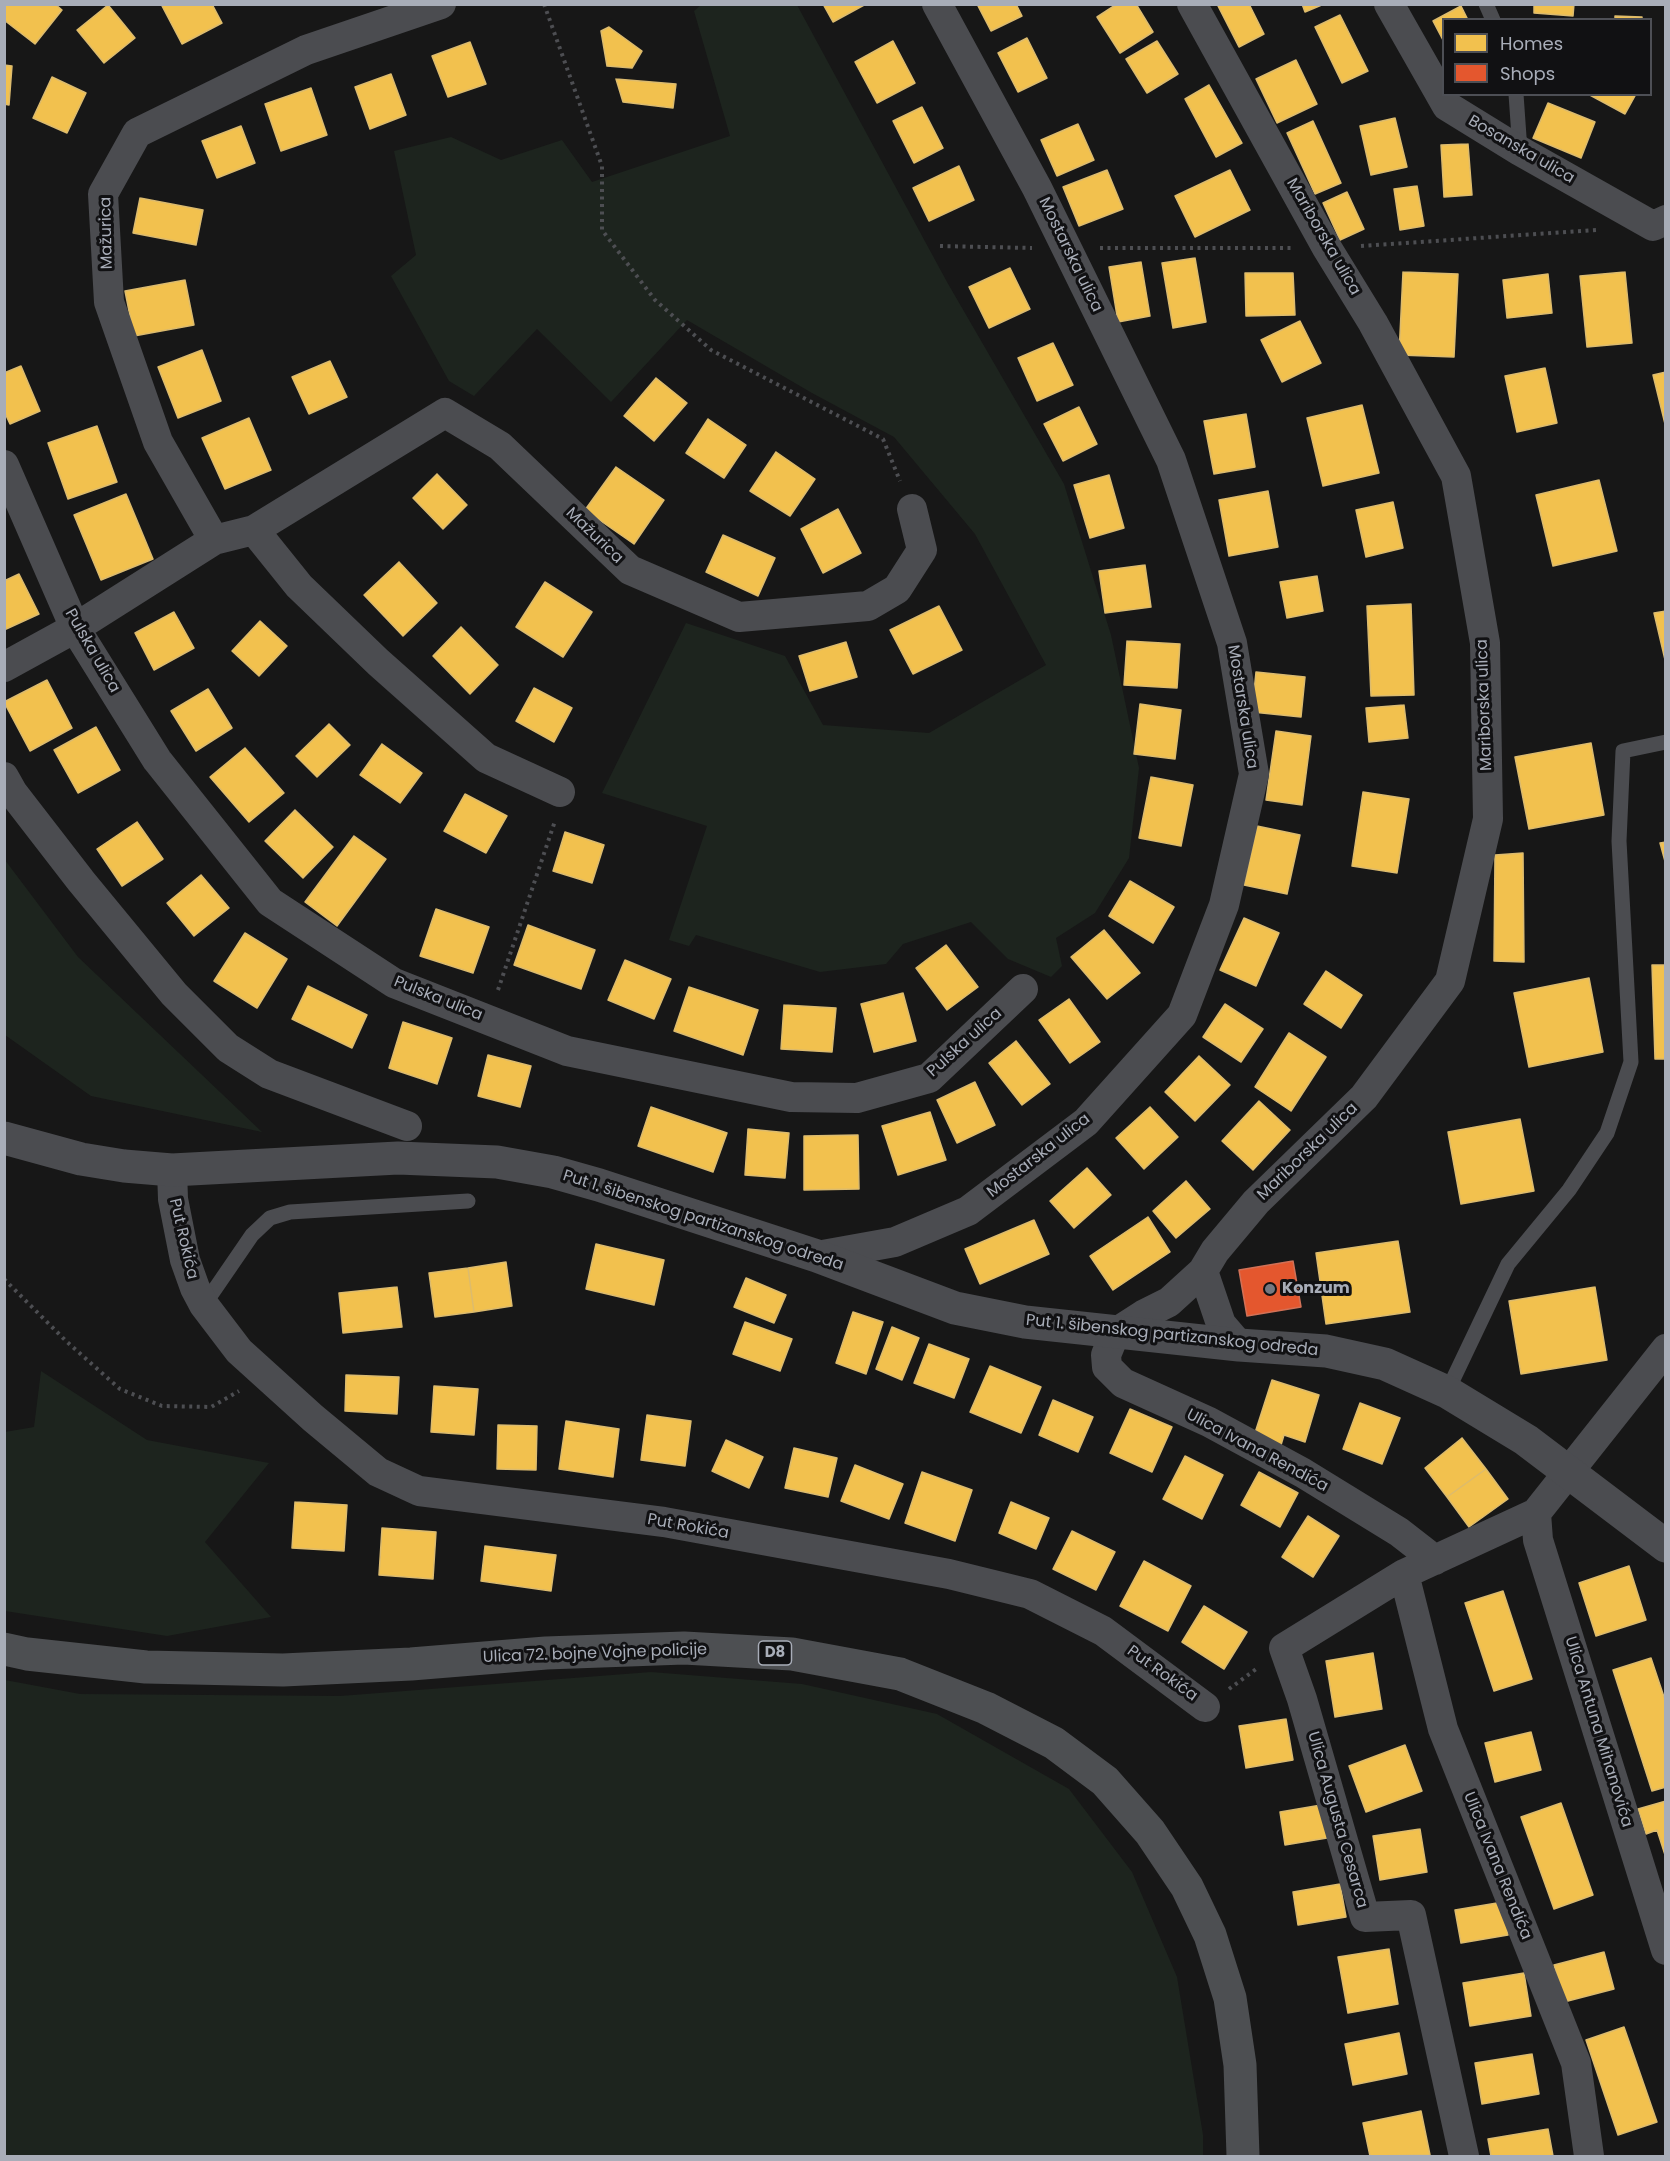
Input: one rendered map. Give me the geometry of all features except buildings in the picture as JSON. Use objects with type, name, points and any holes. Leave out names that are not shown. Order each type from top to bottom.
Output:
[{"type":"main road","name":"Ulica 72. bojne Vojne policije","points":[[4,1649],[27,1654],[146,1667],[283,1670],[411,1664],[546,1653],[684,1648],[792,1654],[900,1674],[986,1708],[1054,1743],[1105,1781],[1150,1832],[1187,1887],[1210,1935],[1230,1998],[1240,2065],[1242,2157]]},
{"type":"street","name":"Mažurica","points":[[214,540],[158,442],[109,302],[103,194],[137,133],[306,50],[441,4]]},
{"type":"street","name":"Mostarska ulica","points":[[817,1256],[894,1242],[968,1211],[1086,1122],[1182,1015],[1224,905],[1254,774],[1232,643],[1171,460],[1037,188],[937,4]]},
{"type":"street","name":"Mariborska ulica","points":[[1115,1333],[1169,1302],[1203,1271],[1215,1251],[1256,1202],[1364,1097],[1450,981],[1488,819],[1485,643],[1456,476],[1373,323],[1327,248],[1192,4]]},
{"type":"street","name":"Bosanska ulica","points":[[1389,4],[1447,106],[1520,151],[1653,226],[1665,220]]},
{"type":"street","name":"Mažurica","points":[[4,667],[75,628],[214,540],[254,530],[445,413],[500,446],[630,570],[739,617],[868,606],[897,589],[922,550],[912,509]]},
{"type":"street","name":"Pulska ulica","points":[[4,465],[75,628],[157,760],[270,902],[394,982],[567,1051],[791,1097],[857,1098],[929,1078],[1023,989]]},
{"type":"street","points":[[254,530],[299,586],[378,662],[486,758],[560,792]]},
{"type":"street","points":[[4,777],[13,793],[81,881],[145,959],[174,994],[228,1048],[269,1074],[407,1126]]},
{"type":"street","name":"Put 1. šibenskog partizanskog odreda","points":[[4,1138],[81,1159],[172,1170],[398,1158],[497,1162],[599,1185],[817,1256],[955,1308],[1025,1322],[1115,1333],[1326,1352],[1385,1364],[1447,1392],[1526,1440],[1665,1546]]},
{"type":"street","name":"Put Rokića","points":[[172,1170],[173,1199],[184,1260],[204,1305],[238,1351],[378,1472],[419,1491],[664,1522],[949,1574],[1030,1594],[1102,1631],[1206,1707]]},
{"type":"street","points":[[1203,1271],[1221,1324],[1239,1345]]},
{"type":"street","name":"Ulica Ivana Rendića","points":[[1115,1333],[1106,1355],[1107,1367],[1123,1383],[1209,1422],[1303,1473],[1399,1532],[1435,1560]]},
{"type":"street","points":[[1284,1648],[1404,1574],[1536,1513],[1665,1349]]},
{"type":"street","name":"Ulica Antuna Mihanovića","points":[[1536,1513],[1538,1540],[1665,1950]]},
{"type":"street","name":"Ulica Ivana Rendića","points":[[1404,1574],[1443,1729],[1576,2063],[1589,2157]]},
{"type":"street","name":"Ulica Augusta Cesarca","points":[[1284,1648],[1302,1699],[1365,1917],[1411,1915],[1464,2157]]},
{"type":"lane","points":[[1486,4],[1492,18]]},
{"type":"lane","points":[[1516,96],[1520,151]]},
{"type":"lane","points":[[1447,1392],[1508,1264],[1569,1190],[1607,1133],[1631,1062],[1619,841],[1623,751],[1665,742]]},
{"type":"lane","name":"Put Rokića","points":[[204,1305],[252,1234],[270,1218],[290,1212],[468,1202]]},
{"type":"path","points":[[544,4],[602,166],[602,230],[655,300],[711,350],[883,439],[912,509]]},
{"type":"path","points":[[488,1019],[557,817],[560,792]]},
{"type":"path","points":[[4,1280],[67,1342],[120,1389],[162,1406],[211,1407],[266,1376]]},
{"type":"path","points":[[1206,1707],[1284,1648]]},
{"type":"shaded area","points":[[701,5],[797,5],[947,282],[1064,484],[1111,635],[1139,768],[1129,858],[1095,913],[1056,938],[1062,966],[1051,977],[1008,959],[971,922],[903,944],[886,964],[820,972],[696,935],[689,946],[669,940],[707,826],[602,793],[686,623],[785,656],[823,725],[929,733],[1046,665],[975,534],[894,437],[812,393],[687,320],[611,402],[537,329],[474,396],[449,381],[391,276],[416,255],[394,151],[451,137],[501,160],[562,140],[592,182],[730,136],[694,11]]},
{"type":"shaded area","points":[[5,860],[78,957],[262,1132],[91,1096],[5,1035]]},
{"type":"shaded area","points":[[41,1371],[147,1440],[269,1463],[205,1542],[271,1617],[167,1636],[5,1611],[5,1432],[34,1427]]},
{"type":"shaded area","points":[[651,1672],[802,1684],[937,1714],[1069,1789],[1132,1872],[1177,1977],[1203,2135],[1203,2156],[5,2156],[5,1680],[80,1694],[340,1696]]},
{"type":"place","name":"Konzum","points":[[1270,1289]]}]
